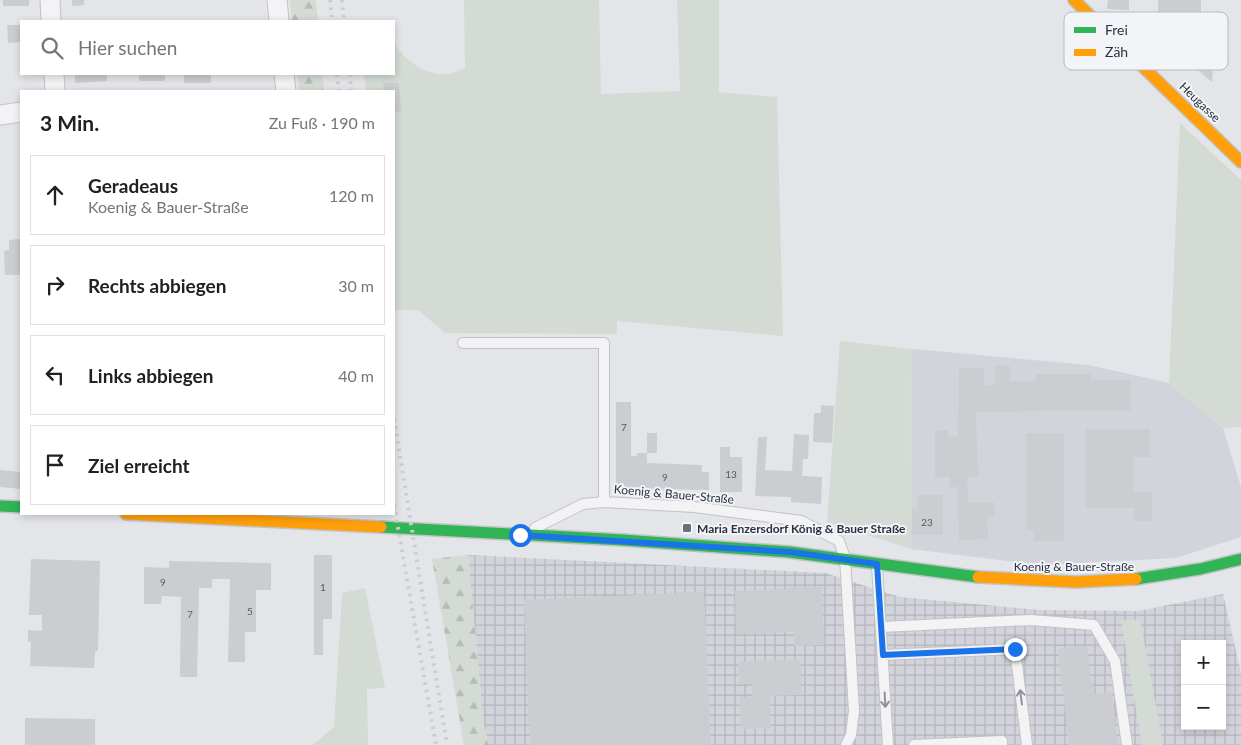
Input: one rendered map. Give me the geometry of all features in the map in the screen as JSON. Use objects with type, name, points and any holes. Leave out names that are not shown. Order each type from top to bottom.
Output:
[{"type":"street","points":[[50,0],[51,20]]},
{"type":"street","points":[[277,0],[279,20]]},
{"type":"street","name":"Heugasse","points":[[1074,0],[1086,12]]},
{"type":"street","name":"Heugasse","points":[[1146,70],[1241,162]]},
{"type":"street","points":[[54,75],[55,90]]},
{"type":"street","points":[[284,75],[286,90]]},
{"type":"street","points":[[0,115],[20,112]]},
{"type":"street","points":[[0,506],[20,507]]},
{"type":"street","name":"Koenig & Bauer-Straße","points":[[162,515],[344,520],[520,535],[790,552],[845,558],[877,564],[1039,582],[1100,582],[1174,576],[1241,558]]},
{"type":"lane","points":[[463,343],[604,343],[604,502]]},
{"type":"lane","name":"Koenig & Bauer-Straße","points":[[520,535],[584,504],[604,502],[694,507],[801,521],[839,541],[845,558]]},
{"type":"lane","points":[[845,558],[854,711],[851,735],[846,745]]},
{"type":"lane","points":[[877,564],[888,745]]},
{"type":"lane","points":[[881,627],[1031,620],[1094,625],[1115,660],[1127,745]]},
{"type":"lane","points":[[883,655],[1015,649],[1027,745]]},
{"type":"lane","points":[[914,745],[1002,741],[1002,745]]},
{"type":"shaded area","points":[[912,349],[1089,365],[1169,383],[1223,428],[1241,487],[1241,537],[1176,558],[1040,565],[911,549]]},
{"type":"shaded area","points":[[468,555],[825,573],[900,597],[1039,610],[1138,611],[1223,594],[1241,673],[1241,745],[488,745],[483,718]]},
{"type":"green space","points":[[290,0],[316,0],[318,20],[292,20]]},
{"type":"green space","points":[[464,0],[599,0],[601,94],[680,91],[677,0],[719,0],[719,92],[777,97],[783,336],[617,321],[617,334],[445,333],[418,310],[395,310],[395,90],[366,90],[364,75],[395,75],[395,42],[409,60],[424,70],[433,73],[449,74],[465,68]]},
{"type":"green space","points":[[297,75],[322,75],[324,90],[300,90]]},
{"type":"green space","points":[[1180,123],[1241,180],[1241,427],[1223,428],[1169,383]]},
{"type":"green space","points":[[840,341],[912,349],[911,549],[827,522]]},
{"type":"green space","points":[[468,555],[483,718],[488,745],[464,745],[432,559]]},
{"type":"green space","points":[[365,588],[385,688],[367,689],[368,745],[312,745],[334,727],[342,593]]},
{"type":"green space","points":[[1140,619],[1163,745],[1142,745],[1121,621]]},
{"type":"building","points":[[3,0],[29,0],[29,6],[3,6]]},
{"type":"building","points":[[72,0],[84,0],[84,5],[72,6]]},
{"type":"building","points":[[1108,0],[1129,0],[1129,10],[1107,9]]},
{"type":"building","points":[[1158,0],[1201,0],[1201,12],[1158,12]]},
{"type":"building","points":[[7,25],[20,25],[20,42],[8,43]]},
{"type":"building","points":[[1198,70],[1213,70],[1212,82]]},
{"type":"building","points":[[75,75],[107,75],[107,81],[75,83]]},
{"type":"building","points":[[139,75],[165,75],[165,81],[139,81]]},
{"type":"building","points":[[184,75],[211,75],[211,83],[184,83]]},
{"type":"building","points":[[383,83],[399,83],[401,112],[395,112],[395,90],[384,90]]},
{"type":"building","points":[[20,239],[20,275],[5,275],[4,251],[9,250],[9,240]]},
{"type":"building","points":[[995,365],[1010,366],[1010,381],[1036,381],[1036,374],[1091,374],[1091,380],[1131,380],[1131,410],[976,412],[978,477],[967,477],[968,503],[994,502],[995,516],[987,516],[988,539],[959,540],[957,487],[950,487],[950,477],[935,478],[935,431],[948,430],[948,437],[958,436],[959,368],[984,368],[984,385],[995,385]]},
{"type":"building","points":[[616,402],[631,402],[631,456],[637,456],[637,453],[647,453],[647,463],[702,465],[702,472],[709,472],[709,490],[616,488]]},
{"type":"building","points":[[821,405],[834,406],[832,443],[813,442],[814,413],[821,413]]},
{"type":"building","points":[[1086,429],[1150,429],[1150,457],[1134,457],[1134,492],[1152,492],[1152,521],[1134,521],[1134,508],[1086,508]]},
{"type":"building","points":[[647,433],[657,433],[657,453],[647,453]]},
{"type":"building","points":[[1026,433],[1064,433],[1064,541],[1034,541],[1034,530],[1026,530]]},
{"type":"building","points":[[794,434],[809,435],[808,459],[803,459],[802,476],[822,477],[821,504],[791,502],[791,497],[755,496],[758,437],[767,437],[765,470],[792,471]]},
{"type":"building","points":[[720,447],[730,447],[730,457],[742,457],[742,492],[720,492]]},
{"type":"building","points":[[0,470],[20,472],[20,489],[0,487]]},
{"type":"building","points":[[917,495],[943,495],[943,535],[912,535],[912,509],[917,509]]},
{"type":"building","points":[[314,555],[332,555],[332,619],[323,619],[323,655],[314,655]]},
{"type":"building","points":[[31,559],[100,561],[98,651],[95,651],[94,668],[30,666],[31,642],[28,642],[28,630],[42,631],[42,615],[29,615]]},
{"type":"building","points":[[169,561],[271,563],[271,590],[256,590],[256,632],[245,632],[245,662],[228,662],[230,579],[212,579],[212,588],[199,588],[197,677],[180,677],[181,597],[162,596],[161,604],[144,604],[144,567],[169,568]]},
{"type":"building","points":[[822,587],[824,645],[794,646],[794,632],[736,634],[735,591]]},
{"type":"building","points":[[704,592],[711,745],[530,745],[524,600]]},
{"type":"building","points":[[1087,646],[1093,694],[1112,692],[1118,745],[1069,745],[1058,649]]},
{"type":"building","points":[[800,659],[802,695],[770,696],[771,728],[741,729],[740,697],[752,697],[752,684],[739,684],[738,662]]},
{"type":"building","points":[[25,718],[95,719],[95,745],[25,745]]},
{"type":"railway","points":[[330,0],[332,20]]},
{"type":"railway","points":[[342,0],[344,20]]},
{"type":"railway","points":[[337,75],[339,90]]},
{"type":"railway","points":[[350,75],[351,90]]},
{"type":"railway","points":[[395,425],[447,745]]},
{"type":"railway","points":[[395,511],[436,745]]},
{"type":"traffic: fast","points":[[0,506],[20,507]]},
{"type":"traffic: fast","points":[[381,527],[623,540],[789,552],[978,577]]},
{"type":"traffic: fast","points":[[1136,579],[1200,569],[1241,559]]},
{"type":"traffic: slow","points":[[1074,0],[1086,12]]},
{"type":"traffic: slow","points":[[1146,70],[1241,162]]},
{"type":"traffic: slow","points":[[146,515],[381,527]]},
{"type":"traffic: slow","points":[[978,577],[1075,582],[1136,579]]},
{"type":"place","name":"Maria Enzersdorf König & Bauer Straße","points":[[687,528]]},
{"type":"route","points":[[520,535],[790,552],[845,558],[877,564],[883,655],[1015,649]]}]
